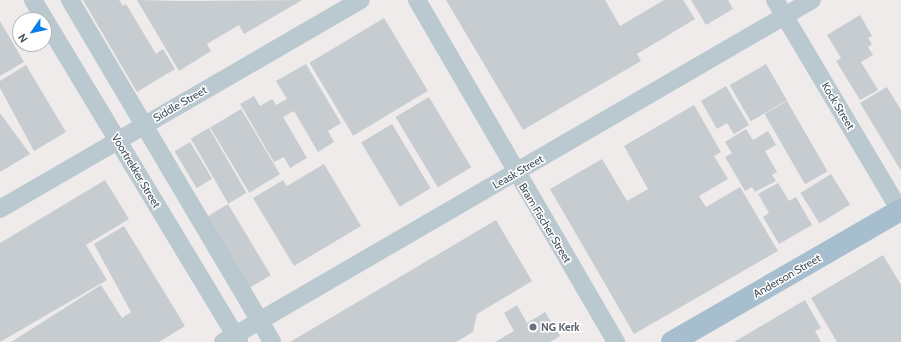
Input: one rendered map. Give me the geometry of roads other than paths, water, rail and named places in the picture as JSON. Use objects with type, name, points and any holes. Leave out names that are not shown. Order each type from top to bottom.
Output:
[{"type":"main road","name":"Anderson Street","points":[[672,342],[901,211]]},
{"type":"street","name":"Voortrekker Street","points":[[33,0],[117,141],[232,340]]},
{"type":"street","points":[[70,0],[143,126],[272,342]]},
{"type":"street","name":"Siddle Street","points":[[0,210],[361,0]]},
{"type":"street","name":"Bram Fischer Street","points":[[417,0],[516,173],[616,342]]},
{"type":"street","name":"Kock Street","points":[[775,0],[901,211]]},
{"type":"street","name":"Leask Street","points":[[232,340],[812,0]]},
{"type":"place","name":"NG Kerk","points":[[533,327]]}]
